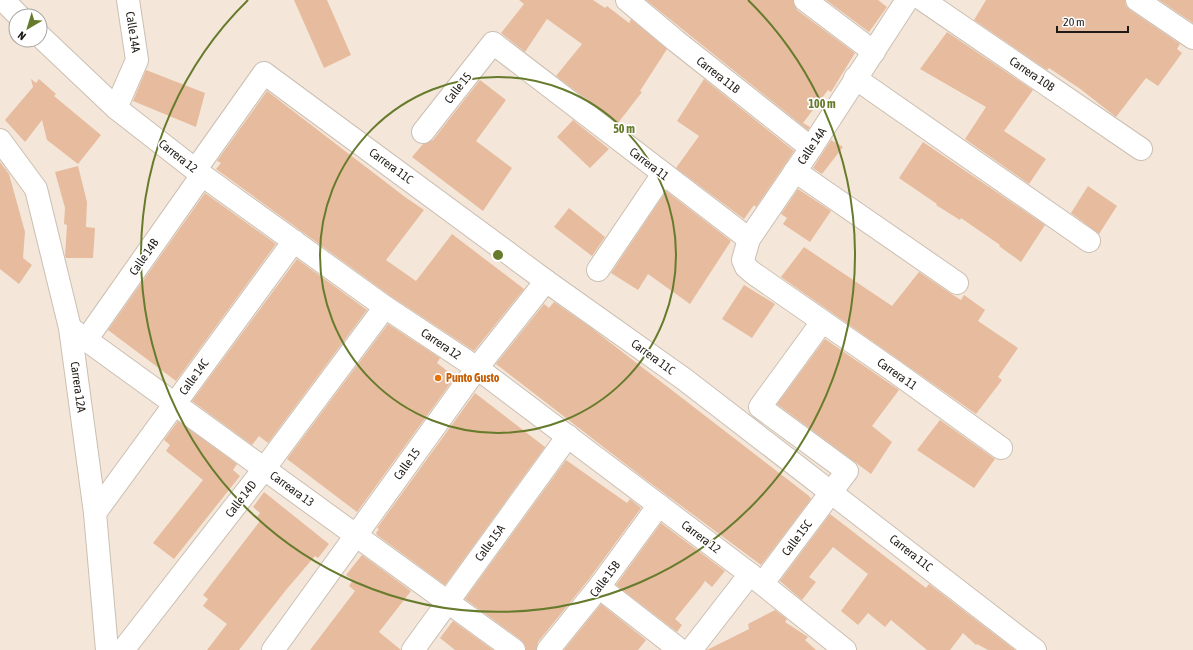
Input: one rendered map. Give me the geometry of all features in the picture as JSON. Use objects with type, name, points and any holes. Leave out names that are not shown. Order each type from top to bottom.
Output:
[{"type":"street","points":[[3,0],[11,8]]},
{"type":"street","name":"Calle 14A","points":[[116,108],[137,60],[128,0]]},
{"type":"street","name":"Carrera 11B","points":[[627,0],[676,41],[811,148]]},
{"type":"street","points":[[805,0],[874,52]]},
{"type":"street","name":"Calle 14A","points":[[753,273],[746,267],[743,260],[749,239],[811,148],[907,0]]},
{"type":"street","name":"Carrera 10B","points":[[923,0],[1141,149]]},
{"type":"street","points":[[1138,0],[1193,38]]},
{"type":"street","name":"Carrera 12","points":[[48,44],[116,108],[199,172],[385,306],[477,368],[757,578],[845,650]]},
{"type":"street","name":"Calle 15","points":[[423,132],[493,44]]},
{"type":"street","name":"Carrera 11","points":[[493,44],[749,239]]},
{"type":"street","name":"Calle 14B","points":[[78,334],[199,172],[264,73]]},
{"type":"street","name":"Carrera 11C","points":[[264,73],[546,281],[684,379],[1035,650]]},
{"type":"street","points":[[856,78],[1089,241]]},
{"type":"street","name":"Carrera 12A","points":[[0,140],[36,189],[78,334],[107,650]]},
{"type":"street","points":[[795,171],[956,283]]},
{"type":"street","points":[[598,270],[663,174]]},
{"type":"street","name":"Calle 14C","points":[[95,513],[294,241]]},
{"type":"street","name":"Carrera 11","points":[[753,273],[907,380],[1001,448]]},
{"type":"street","name":"Calle 15","points":[[273,650],[477,368],[546,281]]},
{"type":"street","name":"Calle 14D","points":[[123,650],[264,469],[385,306]]},
{"type":"street","name":"Calle 15C","points":[[691,650],[757,578],[832,492],[847,471],[760,407],[822,322]]},
{"type":"street","name":"Carreara 13","points":[[78,334],[514,650]]},
{"type":"street","name":"Calle 15A","points":[[413,650],[568,436]]},
{"type":"street","name":"Calle 15B","points":[[548,650],[600,587],[659,505]]},
{"type":"street","points":[[600,587],[680,650]]},
{"type":"building","points":[[294,0],[327,0],[351,55],[324,68]]},
{"type":"building","points":[[519,0],[593,0],[605,8],[607,6],[629,23],[631,19],[667,49],[640,91],[642,92],[618,123],[556,76],[582,44],[547,19],[525,52],[501,33],[524,4]]},
{"type":"building","points":[[646,0],[793,0],[797,10],[855,53],[831,92],[828,90],[803,123],[810,127],[808,130]]},
{"type":"building","points":[[826,0],[878,0],[887,7],[869,32]]},
{"type":"building","points":[[986,0],[1125,0],[1126,6],[1130,10],[1180,44],[1177,49],[1182,53],[1158,86],[1146,78],[1116,117],[1079,88],[1049,68],[1047,70],[974,20]]},
{"type":"building","points":[[1159,0],[1193,0],[1193,23]]},
{"type":"building","points":[[947,32],[1033,90],[1004,131],[1046,159],[1029,184],[965,139],[986,107],[920,69]]},
{"type":"building","points":[[146,70],[205,93],[196,127],[133,101]]},
{"type":"building","points":[[31,79],[36,83],[39,79],[56,94],[54,96],[101,135],[78,164],[47,140],[42,120],[25,142],[5,120],[33,87]]},
{"type":"building","points":[[704,79],[794,151],[756,207],[754,205],[744,219],[676,168],[699,136],[677,121]]},
{"type":"building","points":[[480,80],[506,100],[476,141],[512,168],[483,211],[412,157],[423,144],[433,140]]},
{"type":"building","points":[[267,91],[424,210],[386,260],[416,281],[452,234],[524,289],[474,351],[392,297],[216,169],[221,163],[217,161]]},
{"type":"building","points":[[573,120],[609,149],[590,168],[557,137]]},
{"type":"building","points":[[831,140],[843,147],[822,174],[813,168]]},
{"type":"building","points":[[923,142],[1045,225],[1021,262],[999,246],[1000,245],[961,218],[960,220],[936,205],[937,204],[899,178]]},
{"type":"building","points":[[0,162],[9,174],[25,232],[23,258],[32,265],[19,284],[0,269]]},
{"type":"building","points":[[78,166],[87,202],[86,227],[95,228],[93,258],[66,258],[65,256],[67,225],[64,224],[65,208],[55,172]]},
{"type":"building","points":[[1088,186],[1117,206],[1099,234],[1071,213]]},
{"type":"building","points":[[798,189],[831,211],[810,242],[783,224],[787,218],[781,214]]},
{"type":"building","points":[[666,191],[731,241],[690,304],[648,274],[638,290],[611,273]]},
{"type":"building","points":[[205,193],[276,244],[176,381],[108,330]]},
{"type":"building","points":[[569,208],[605,237],[592,256],[554,227]]},
{"type":"building","points":[[804,247],[892,306],[919,272],[961,300],[964,295],[985,310],[978,321],[1018,348],[998,377],[1002,380],[976,414],[781,277]]},
{"type":"building","points":[[297,259],[367,310],[268,443],[259,436],[252,445],[192,401]]},
{"type":"building","points":[[744,285],[775,304],[752,338],[722,319]]},
{"type":"building","points":[[554,302],[590,327],[809,496],[811,499],[761,565],[641,476],[496,364],[544,304],[549,308]]},
{"type":"building","points":[[388,324],[440,358],[437,363],[455,377],[357,512],[287,459]]},
{"type":"building","points":[[825,339],[899,390],[872,426],[892,442],[871,474],[777,404]]},
{"type":"building","points":[[475,393],[545,447],[445,585],[376,533],[379,529],[377,528]]},
{"type":"building","points":[[940,420],[995,459],[974,488],[917,450]]},
{"type":"building","points":[[178,421],[237,464],[233,470],[240,476],[174,559],[153,543],[203,480],[166,451],[170,445],[164,440]]},
{"type":"building","points":[[566,460],[627,503],[630,499],[641,508],[589,579],[538,642],[536,650],[526,650],[525,645],[521,640],[465,599]]},
{"type":"building","points":[[264,492],[329,544],[318,558],[315,556],[286,590],[239,650],[207,650],[227,624],[203,606],[208,599],[203,595],[260,521],[256,518],[260,513],[253,507]]},
{"type":"building","points":[[830,514],[926,588],[929,584],[1015,650],[988,650],[977,644],[976,645],[963,633],[950,650],[927,650],[891,620],[885,627],[868,613],[858,625],[841,611],[868,574],[833,547],[809,577],[816,582],[802,600],[780,581]]},
{"type":"building","points":[[661,523],[725,571],[712,587],[705,581],[675,619],[682,625],[677,632],[616,585]]},
{"type":"building","points":[[362,555],[411,591],[379,632],[401,650],[310,650],[355,591],[349,586],[353,580],[346,575]]},
{"type":"building","points":[[601,604],[646,640],[638,650],[564,650]]},
{"type":"building","points":[[775,610],[787,619],[785,622],[808,637],[805,640],[816,650],[707,650],[749,629],[748,624]]},
{"type":"building","points":[[453,621],[493,650],[455,650],[440,638]]},
{"type":"place","name":"Punto Gusto","points":[[438,378]]}]
